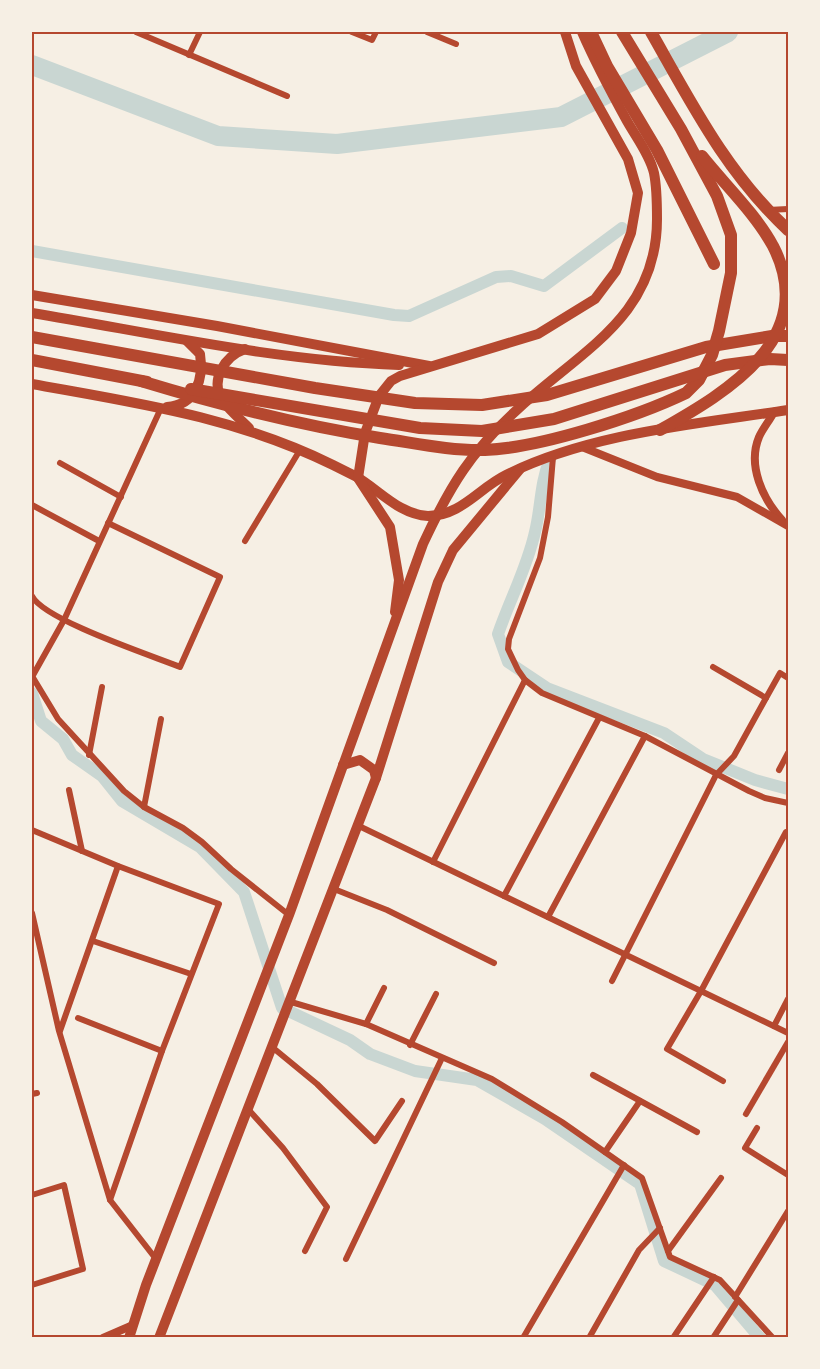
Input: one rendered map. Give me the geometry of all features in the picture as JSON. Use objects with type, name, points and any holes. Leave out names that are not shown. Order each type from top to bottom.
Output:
[{"type":"highway","points":[[591,32],[652,158],[714,264]]},
{"type":"highway","points":[[141,381],[220,405],[340,431],[444,447],[486,450],[573,433],[686,393],[699,380],[714,347],[731,273],[733,252],[726,218],[681,129],[629,48],[622,32]]},
{"type":"highway","points":[[651,32],[700,118],[741,181],[789,230]]},
{"type":"highway","points":[[660,430],[736,382],[778,336],[786,312],[788,294],[786,276],[764,231],[681,129]]},
{"type":"highway","points":[[32,337],[315,388],[415,403],[482,405],[547,395],[706,347],[772,336],[789,336]]},
{"type":"highway","points":[[32,360],[141,381],[420,428],[474,431],[554,419],[725,365],[770,359],[789,360]]},
{"type":"main road","points":[[565,32],[576,66],[630,164]]},
{"type":"main road","points":[[129,1338],[156,1259],[289,915],[423,544],[442,502],[466,463],[518,408],[605,335],[630,310],[651,268],[657,240],[656,186],[652,158],[594,58],[582,32]]},
{"type":"main road","points":[[393,631],[399,580],[390,527],[358,478],[365,434],[379,396],[400,376],[538,334],[595,299],[616,271],[631,233],[638,193],[630,164],[629,148],[584,69],[581,58],[588,44]]},
{"type":"main road","points":[[32,295],[433,366]]},
{"type":"main road","points":[[32,314],[245,349],[360,364],[433,366]]},
{"type":"main road","points":[[161,408],[184,402],[201,380],[200,354],[191,343],[179,337]]},
{"type":"main road","points":[[245,349],[228,357],[220,370],[218,385],[221,399],[252,430]]},
{"type":"main road","points":[[32,384],[161,408],[252,430],[300,449],[358,478],[382,497],[426,516],[448,513],[506,475],[582,447],[637,433],[789,410]]},
{"type":"main road","points":[[159,1338],[376,778],[438,582],[453,550],[520,469]]},
{"type":"main road","points":[[343,765],[360,760],[374,770],[376,778]]},
{"type":"street","points":[[136,32],[287,96]]},
{"type":"street","points":[[189,55],[200,32]]},
{"type":"street","points":[[352,32],[372,40],[376,32]]},
{"type":"street","points":[[427,32],[456,44]]},
{"type":"street","points":[[767,210],[789,209]]},
{"type":"street","points":[[161,408],[64,620],[32,676],[58,719],[89,755],[144,807],[193,835],[289,915]]},
{"type":"street","points":[[774,412],[759,437],[756,453],[757,478],[768,505],[788,526]]},
{"type":"street","points":[[582,447],[657,477],[736,497],[788,526]]},
{"type":"street","points":[[245,541],[300,449]]},
{"type":"street","points":[[553,457],[548,517],[540,558],[509,639],[508,649],[525,680],[550,697],[645,736],[716,775],[765,798],[789,802]]},
{"type":"street","points":[[60,463],[121,497]]},
{"type":"street","points":[[32,505],[99,541]]},
{"type":"street","points":[[32,596],[36,605],[64,620],[180,667],[220,577],[108,523]]},
{"type":"street","points":[[712,667],[766,698]]},
{"type":"street","points":[[612,981],[716,775],[734,756],[780,673],[789,678]]},
{"type":"street","points":[[433,862],[525,680]]},
{"type":"street","points":[[89,755],[102,687]]},
{"type":"street","points":[[504,896],[598,718]]},
{"type":"street","points":[[144,807],[161,719]]},
{"type":"street","points":[[548,917],[645,736]]},
{"type":"street","points":[[779,770],[789,753]]},
{"type":"street","points":[[69,790],[82,851]]},
{"type":"street","points":[[358,826],[789,1033]]},
{"type":"street","points":[[32,830],[118,866],[219,904],[162,1051],[110,1200]]},
{"type":"street","points":[[723,1081],[667,1049],[701,991],[786,832],[789,833]]},
{"type":"street","points":[[59,1031],[118,866]]},
{"type":"street","points":[[334,889],[387,910],[494,963]]},
{"type":"street","points":[[32,914],[59,1031],[110,1200],[156,1259]]},
{"type":"street","points":[[93,941],[191,974]]},
{"type":"street","points":[[366,1024],[384,988]]},
{"type":"street","points":[[410,1045],[436,994]]},
{"type":"street","points":[[774,1026],[789,999]]},
{"type":"street","points":[[291,1002],[366,1024],[410,1045],[492,1078],[624,1165],[642,1178],[670,1257],[714,1277],[737,1298],[764,1335],[773,1338]]},
{"type":"street","points":[[78,1018],[162,1051]]},
{"type":"street","points":[[746,1114],[789,1042]]},
{"type":"street","points":[[272,1047],[317,1084],[375,1140],[402,1101]]},
{"type":"street","points":[[346,1259],[442,1058]]},
{"type":"street","points":[[592,1075],[697,1132]]},
{"type":"street","points":[[604,1152],[640,1101]]},
{"type":"street","points":[[248,1109],[283,1148],[327,1207],[305,1251]]},
{"type":"street","points":[[758,1128],[745,1149],[789,1175]]},
{"type":"street","points":[[523,1338],[624,1165]]},
{"type":"street","points":[[668,1251],[721,1178]]},
{"type":"street","points":[[32,1195],[64,1185],[83,1269],[32,1285]]},
{"type":"street","points":[[713,1338],[789,1211]]},
{"type":"street","points":[[589,1338],[639,1250],[660,1228]]},
{"type":"street","points":[[673,1338],[714,1277]]},
{"type":"street","points":[[103,1338],[133,1325]]},
{"type":"waterway","points":[[32,65],[218,136],[337,144],[561,117],[728,32]]},
{"type":"waterway","points":[[32,251],[409,316],[496,277],[511,276],[544,286],[622,228]]},
{"type":"waterway","points":[[550,459],[544,477],[532,545],[498,634],[508,662],[547,688],[664,733],[703,759],[755,780],[788,789]]},
{"type":"waterway","points":[[32,693],[41,721],[63,739],[72,755],[102,776],[122,801],[200,847],[244,892],[282,1008],[350,1040],[370,1054],[415,1071],[477,1080],[545,1119],[640,1184],[664,1261],[715,1285],[760,1338]]}]
